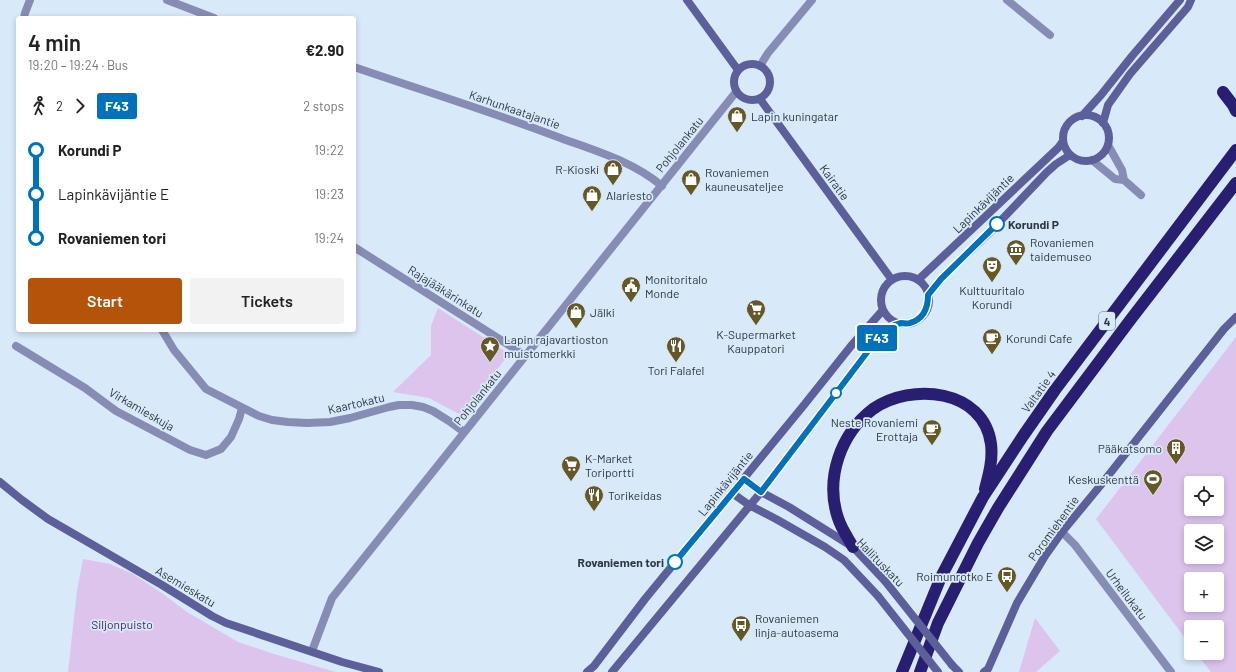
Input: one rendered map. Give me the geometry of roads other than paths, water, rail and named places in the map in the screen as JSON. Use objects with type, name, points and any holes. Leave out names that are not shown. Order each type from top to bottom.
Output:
[{"type":"highway","points":[[1236,95],[1224,92],[1236,111]]},
{"type":"highway","name":"Valtatie 4","points":[[902,672],[941,577],[983,497],[1055,390],[1236,150]]},
{"type":"highway","name":"4","points":[[920,672],[938,623],[978,543],[998,508],[1047,431],[1236,183]]},
{"type":"highway","points":[[853,547],[838,519],[833,492],[834,472],[843,446],[860,421],[874,409],[886,402],[900,397],[917,394],[934,394],[950,397],[965,403],[976,412],[989,435],[992,452],[983,497]]},
{"type":"main road","points":[[687,0],[738,70]]},
{"type":"main road","points":[[1082,116],[1180,0]]},
{"type":"main road","points":[[1103,123],[1108,105],[1130,74],[1188,7],[1191,0]]},
{"type":"main road","points":[[754,64],[760,66],[768,74],[770,85],[768,91],[760,99],[744,99],[736,92],[733,81],[734,75],[742,66],[754,64]]},
{"type":"main road","name":"Kairatie","points":[[760,99],[892,280]]},
{"type":"main road","points":[[1082,116],[1093,117],[1103,123],[1108,133],[1108,145],[1102,154],[1092,160],[1079,160],[1070,155],[1065,148],[1063,141],[1064,132],[1075,118],[1082,116]]},
{"type":"main road","name":"Lapinkävijäntie","points":[[918,280],[984,219],[1058,148],[1063,141]]},
{"type":"main road","name":"Lapinkävijäntie","points":[[928,295],[941,279],[990,232],[1047,172],[1070,155]]},
{"type":"main road","points":[[898,277],[912,277],[918,280],[928,295],[926,310],[921,317],[912,323],[901,323],[890,319],[881,305],[884,288],[892,280],[898,277]]},
{"type":"main road","name":"Lapinkävijäntie","points":[[587,672],[594,666],[650,593],[851,346],[883,310]]},
{"type":"main road","name":"Poromiehentie","points":[[984,672],[988,669],[1017,603],[1045,556],[1062,532],[1224,329],[1236,317]]},
{"type":"main road","points":[[612,672],[761,492],[881,334],[901,323]]},
{"type":"main road","name":"Hallituskatu","points":[[744,479],[761,492],[789,507],[853,547],[885,581],[959,672]]},
{"type":"main road","name":"Asemieskatu","points":[[0,482],[48,519],[162,585],[212,616],[226,623],[342,662],[379,672]]},
{"type":"main road","name":"Hallituskatu","points":[[732,493],[749,505],[825,547],[844,560],[878,596],[938,672]]},
{"type":"street","points":[[24,16],[30,0]]},
{"type":"street","points":[[167,0],[209,16]]},
{"type":"street","points":[[760,66],[768,53],[812,0]]},
{"type":"street","points":[[1007,0],[1050,36]]},
{"type":"street","name":"Karhunkaatajantie","points":[[356,68],[526,125],[624,161],[651,177],[662,186]]},
{"type":"street","name":"Pohjolankatu","points":[[312,651],[332,598],[736,92]]},
{"type":"street","points":[[1108,145],[1122,170],[1124,180]]},
{"type":"street","points":[[1092,160],[1115,179],[1124,180],[1141,195]]},
{"type":"street","name":"Rajajääkärinkatu","points":[[356,248],[526,356]]},
{"type":"street","name":"Kaartokatu","points":[[163,332],[174,350],[206,389],[259,416],[272,420],[307,423],[330,422],[389,407],[412,405],[433,411],[464,432]]},
{"type":"street","name":"Virkamieskuja","points":[[16,346],[85,388],[116,411],[190,450],[206,455],[221,449],[231,437],[242,408]]},
{"type":"street","name":"Urheilukatu","points":[[1062,532],[1076,545],[1171,672]]},
{"type":"place","name":"Lapin kuningatar","points":[[737,133]]},
{"type":"place","name":"R-Kioski","points":[[613,186]]},
{"type":"place","name":"Rovaniemen kauneusateljee","points":[[691,196]]},
{"type":"place","name":"Alariesto","points":[[592,212]]},
{"type":"place","name":"Korundi P","points":[[997,224]]},
{"type":"place","name":"Rovaniemen taidemuseo","points":[[1016,266]]},
{"type":"place","name":"Kulttuuritalo Korundi","points":[[992,283]]},
{"type":"place","name":"Monitoritalo Monde","points":[[631,303]]},
{"type":"place","name":"K-Supermarket Kauppatori","points":[[756,326]]},
{"type":"place","name":"Jälki","points":[[576,329]]},
{"type":"place","name":"Korundi Cafe","points":[[992,355]]},
{"type":"place","name":"Lapin rajavartioston muistomerkki","points":[[490,363]]},
{"type":"place","name":"Tori Falafel","points":[[676,363]]},
{"type":"place","name":"Neste Rovaniemi Erottaja","points":[[932,446]]},
{"type":"place","name":"Pääkatsomo","points":[[1176,465]]},
{"type":"place","name":"K-Market Toriportti","points":[[571,482]]},
{"type":"place","name":"Keskuskenttä","points":[[1153,496]]},
{"type":"place","name":"Torikeidas","points":[[594,512]]},
{"type":"place","name":"Rovaniemen tori","points":[[675,562]]},
{"type":"place","name":"Roimunrotko E","points":[[1007,593]]},
{"type":"place","name":"Rovaniemen linja-autoasema","points":[[741,642]]},
{"type":"park label","name":"Siljonpuisto","points":[[122,624]]}]
